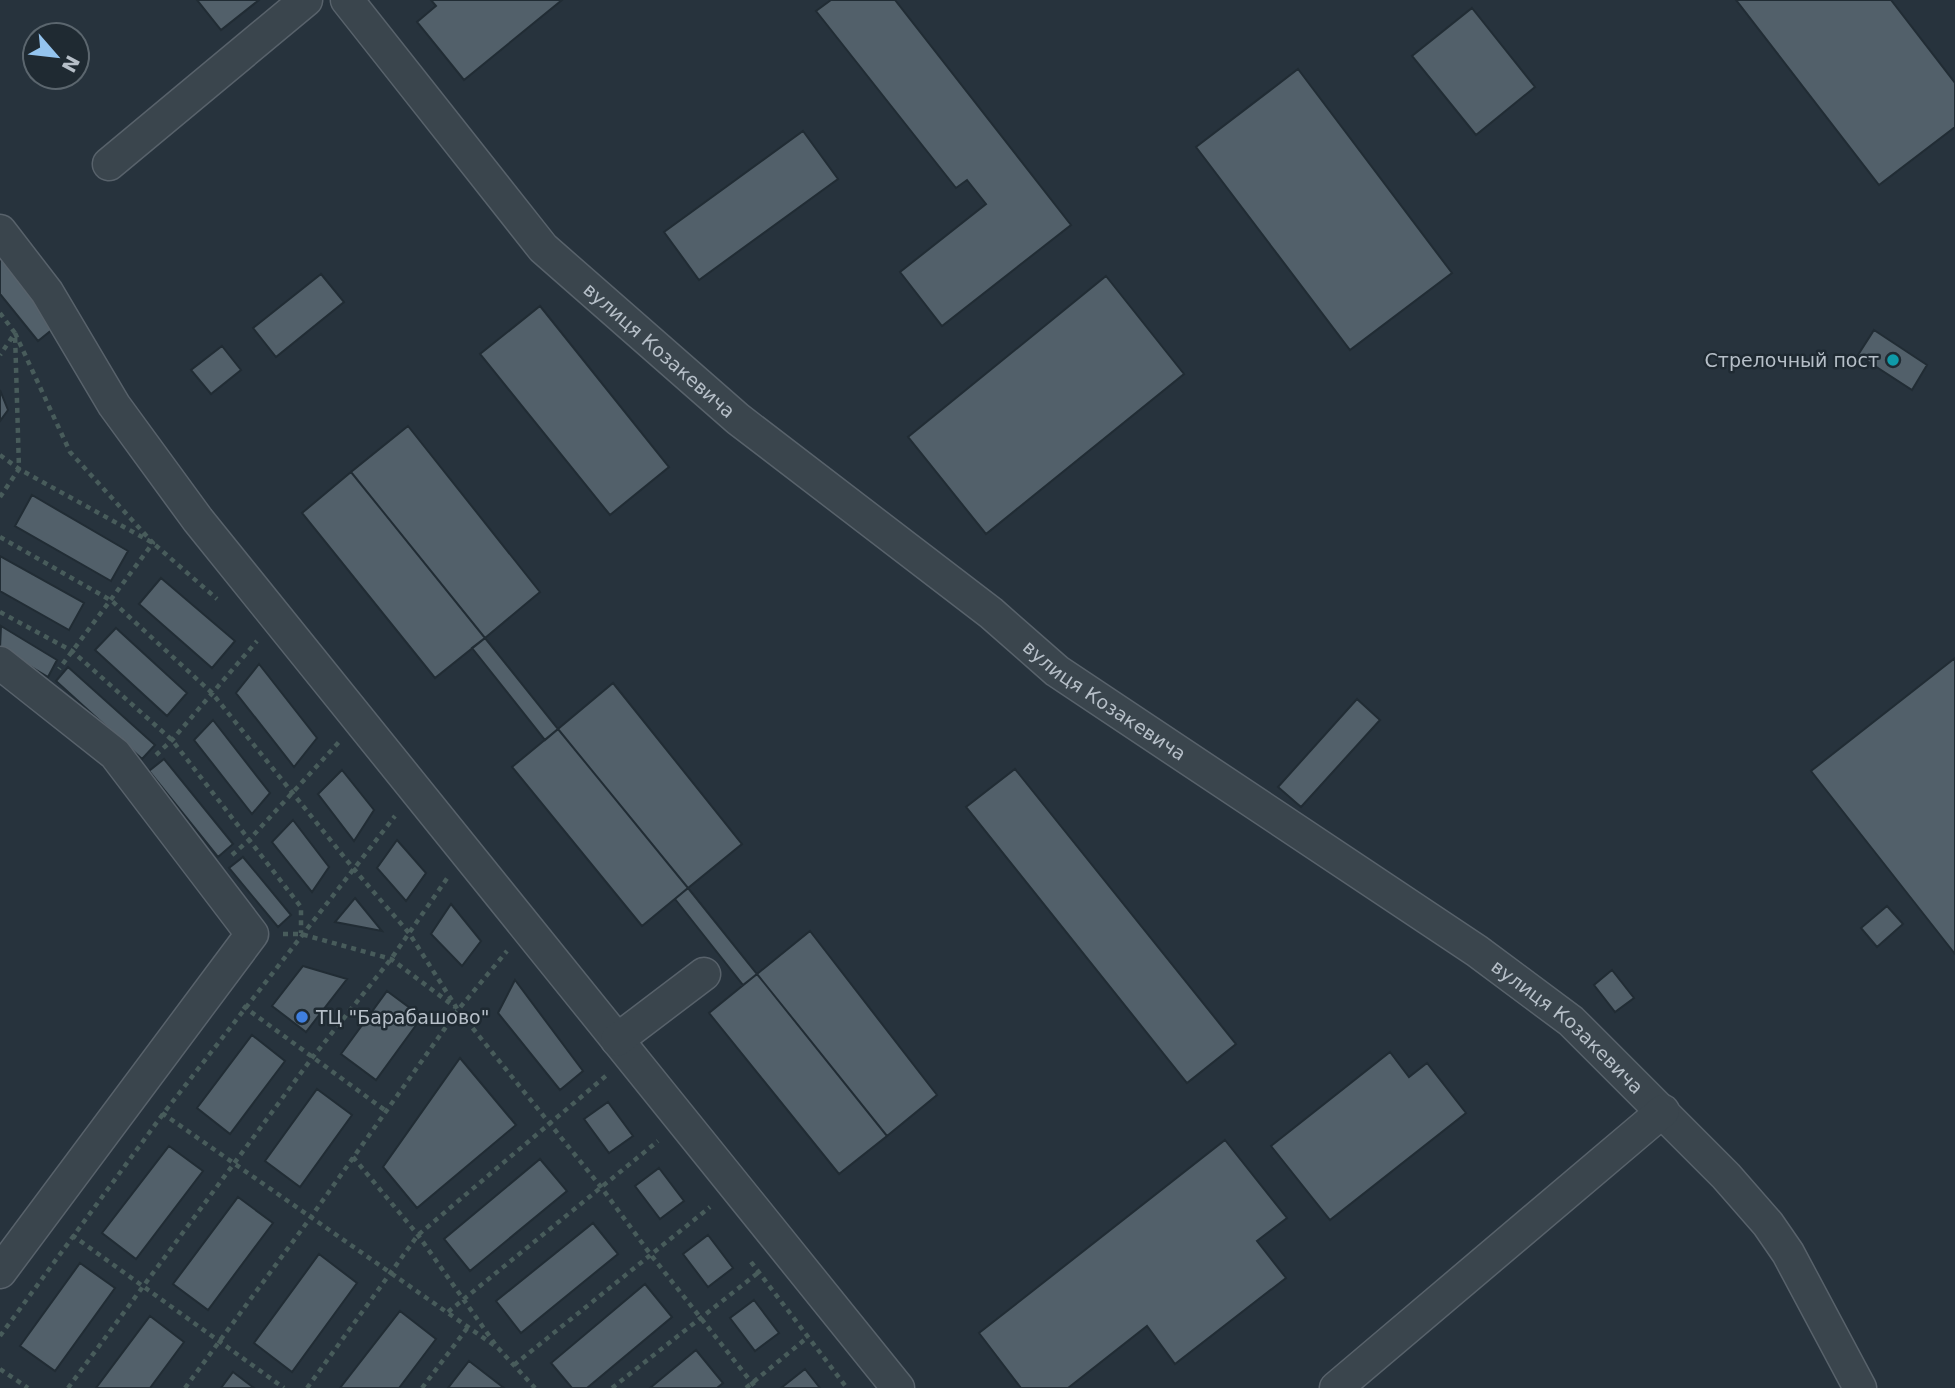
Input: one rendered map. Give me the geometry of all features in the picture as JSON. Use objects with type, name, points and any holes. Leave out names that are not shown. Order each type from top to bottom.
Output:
[{"type":"street","points":[[110,164],[306,0]]},
{"type":"street","name":"вулиця Козакевича","points":[[347,0],[542,248],[738,419],[991,613],[1057,671],[1477,951],[1571,1021],[1663,1111],[1768,1224],[1788,1253],[1860,1388]]},
{"type":"street","points":[[0,231],[47,292],[114,404],[198,520],[609,1052],[898,1388]]},
{"type":"street","points":[[0,663],[115,754],[252,934],[0,1272]]},
{"type":"street","points":[[609,1052],[704,974]]},
{"type":"street","points":[[1336,1388],[1663,1111]]},
{"type":"path","points":[[0,313],[15,334],[71,452],[153,543],[202,583],[220,602]]},
{"type":"path","points":[[0,355],[2,347],[15,334]]},
{"type":"path","points":[[0,497],[19,469],[15,334]]},
{"type":"path","points":[[0,455],[19,469],[153,543]]},
{"type":"path","points":[[0,537],[112,601],[212,693],[409,933],[458,1010],[601,1187],[754,1386]]},
{"type":"path","points":[[40,695],[153,543]]},
{"type":"path","points":[[0,612],[72,651],[172,740],[301,907],[301,934]]},
{"type":"path","points":[[248,631],[267,650]]},
{"type":"path","points":[[132,777],[172,740],[257,640]]},
{"type":"path","points":[[208,877],[249,840],[342,739]]},
{"type":"path","points":[[0,1336],[163,1114],[400,810]]},
{"type":"path","points":[[68,1388],[312,1058],[391,959],[450,874],[459,884]]},
{"type":"path","points":[[252,934],[301,934],[391,959],[458,1010]]},
{"type":"path","points":[[185,1388],[458,1010],[510,947],[518,957]]},
{"type":"path","points":[[214,985],[386,1111]]},
{"type":"path","points":[[307,1388],[418,1236],[608,1074],[609,1052]]},
{"type":"path","points":[[133,1093],[498,1348]]},
{"type":"path","points":[[448,1312],[659,1140],[666,1150]]},
{"type":"path","points":[[353,1157],[418,1236],[498,1348],[532,1387]]},
{"type":"path","points":[[514,1365],[710,1208],[702,1198]]},
{"type":"path","points":[[43,1214],[284,1388]]},
{"type":"path","points":[[751,1261],[848,1388]]},
{"type":"path","points":[[612,1388],[759,1272]]},
{"type":"path","points":[[422,1388],[468,1327]]},
{"type":"path","points":[[746,1388],[754,1386],[808,1337]]},
{"type":"path","points":[[0,1368],[28,1388]]},
{"type":"building","points":[[197,0],[259,0],[221,30]]},
{"type":"building","points":[[431,0],[562,0],[464,80],[417,22],[436,6]]},
{"type":"building","points":[[831,0],[895,0],[1071,225],[942,326],[900,272],[986,204],[967,180],[956,188],[816,11]]},
{"type":"building","points":[[1736,0],[1891,0],[1955,83],[1955,127],[1879,185]]},
{"type":"building","points":[[1472,8],[1535,87],[1476,135],[1412,56]]},
{"type":"building","points":[[1298,69],[1452,273],[1350,350],[1196,147]]},
{"type":"building","points":[[803,131],[838,179],[699,280],[664,232]]},
{"type":"building","points":[[0,248],[59,324],[38,341],[0,294]]},
{"type":"building","points":[[321,274],[344,302],[276,357],[253,328]]},
{"type":"building","points":[[1106,276],[1184,374],[986,534],[908,437]]},
{"type":"building","points":[[540,306],[669,467],[610,515],[480,354]]},
{"type":"building","name":"Стрелочный пост","points":[[1874,330],[1927,365],[1912,390],[1858,355]]},
{"type":"building","points":[[222,346],[241,370],[211,394],[191,370]]},
{"type":"building","points":[[0,390],[8,410],[0,421]]},
{"type":"building","points":[[408,426],[540,592],[485,638],[351,472]]},
{"type":"building","points":[[351,472],[485,638],[435,678],[302,513]]},
{"type":"building","points":[[32,495],[128,551],[111,581],[15,526]]},
{"type":"building","points":[[0,556],[84,603],[69,630],[0,591]]},
{"type":"building","points":[[161,578],[235,641],[212,668],[139,604]]},
{"type":"building","points":[[1,626],[57,660],[48,677],[0,648]]},
{"type":"building","points":[[116,628],[187,693],[167,716],[95,650]]},
{"type":"building","points":[[485,638],[558,729],[545,740],[472,648]]},
{"type":"building","points":[[1955,658],[1955,954],[1811,771]]},
{"type":"building","points":[[259,664],[317,738],[294,767],[236,693]]},
{"type":"building","points":[[68,667],[155,745],[142,759],[56,681]]},
{"type":"building","points":[[613,683],[742,844],[688,888],[558,729]]},
{"type":"building","points":[[1357,699],[1380,720],[1301,807],[1278,787]]},
{"type":"building","points":[[213,720],[270,793],[252,814],[194,740]]},
{"type":"building","points":[[558,729],[688,888],[642,926],[512,767]]},
{"type":"building","points":[[164,759],[233,844],[218,857],[149,771]]},
{"type":"building","points":[[1015,769],[1236,1044],[1187,1083],[966,807]]},
{"type":"building","points":[[342,770],[374,810],[354,841],[318,794]]},
{"type":"building","points":[[293,820],[329,867],[312,892],[272,842]]},
{"type":"building","points":[[397,840],[426,873],[406,901],[377,868]]},
{"type":"building","points":[[243,857],[291,915],[278,927],[229,868]]},
{"type":"building","points":[[688,888],[757,974],[743,985],[675,899]]},
{"type":"building","points":[[355,898],[382,931],[335,922]]},
{"type":"building","points":[[451,904],[481,941],[462,966],[431,934]]},
{"type":"building","points":[[1887,906],[1903,924],[1877,947],[1861,928]]},
{"type":"building","points":[[810,931],[937,1095],[887,1136],[757,974]]},
{"type":"building","points":[[303,966],[347,979],[306,1032],[272,1006]]},
{"type":"building","points":[[1612,970],[1634,998],[1615,1012],[1594,985]]},
{"type":"building","points":[[757,974],[887,1136],[839,1174],[709,1013]]},
{"type":"building","points":[[515,980],[583,1071],[560,1090],[498,1013]]},
{"type":"building","points":[[387,991],[422,1017],[376,1080],[341,1054]]},
{"type":"building","points":[[252,1035],[285,1061],[230,1134],[197,1108]]},
{"type":"building","points":[[1390,1052],[1409,1077],[1427,1063],[1466,1113],[1330,1220],[1271,1146]]},
{"type":"building","points":[[460,1058],[516,1125],[417,1208],[383,1167]]},
{"type":"building","points":[[317,1089],[352,1115],[300,1187],[265,1161]]},
{"type":"building","points":[[608,1102],[633,1136],[609,1153],[584,1119]]},
{"type":"building","points":[[1225,1140],[1287,1218],[1257,1241],[1286,1278],[1175,1364],[1147,1326],[1068,1388],[1021,1388],[979,1333]]},
{"type":"building","points":[[169,1146],[203,1171],[136,1259],[102,1233]]},
{"type":"building","points":[[540,1159],[567,1191],[470,1271],[444,1239]]},
{"type":"building","points":[[659,1168],[684,1201],[660,1219],[635,1186]]},
{"type":"building","points":[[238,1197],[273,1223],[208,1310],[173,1284]]},
{"type":"building","points":[[593,1223],[618,1254],[521,1333],[496,1301]]},
{"type":"building","points":[[708,1235],[733,1268],[708,1287],[683,1254]]},
{"type":"building","points":[[319,1254],[357,1283],[292,1372],[254,1343]]},
{"type":"building","points":[[80,1263],[115,1288],[55,1371],[20,1346]]},
{"type":"building","points":[[645,1284],[672,1317],[587,1388],[572,1388],[551,1363]]},
{"type":"building","points":[[754,1300],[779,1333],[755,1351],[730,1318]]},
{"type":"building","points":[[400,1311],[436,1339],[399,1388],[340,1388]]},
{"type":"building","points":[[150,1316],[184,1342],[150,1388],[96,1388]]},
{"type":"building","points":[[696,1350],[723,1383],[717,1388],[650,1388]]},
{"type":"building","points":[[469,1361],[504,1388],[448,1388]]},
{"type":"building","points":[[805,1369],[820,1388],[781,1388]]},
{"type":"building","points":[[233,1372],[254,1388],[221,1388]]},
{"type":"place","name":"Стрелочный пост","points":[[1893,360]]},
{"type":"place","name":"ТЦ \"Барабашово\"","points":[[302,1017]]}]
